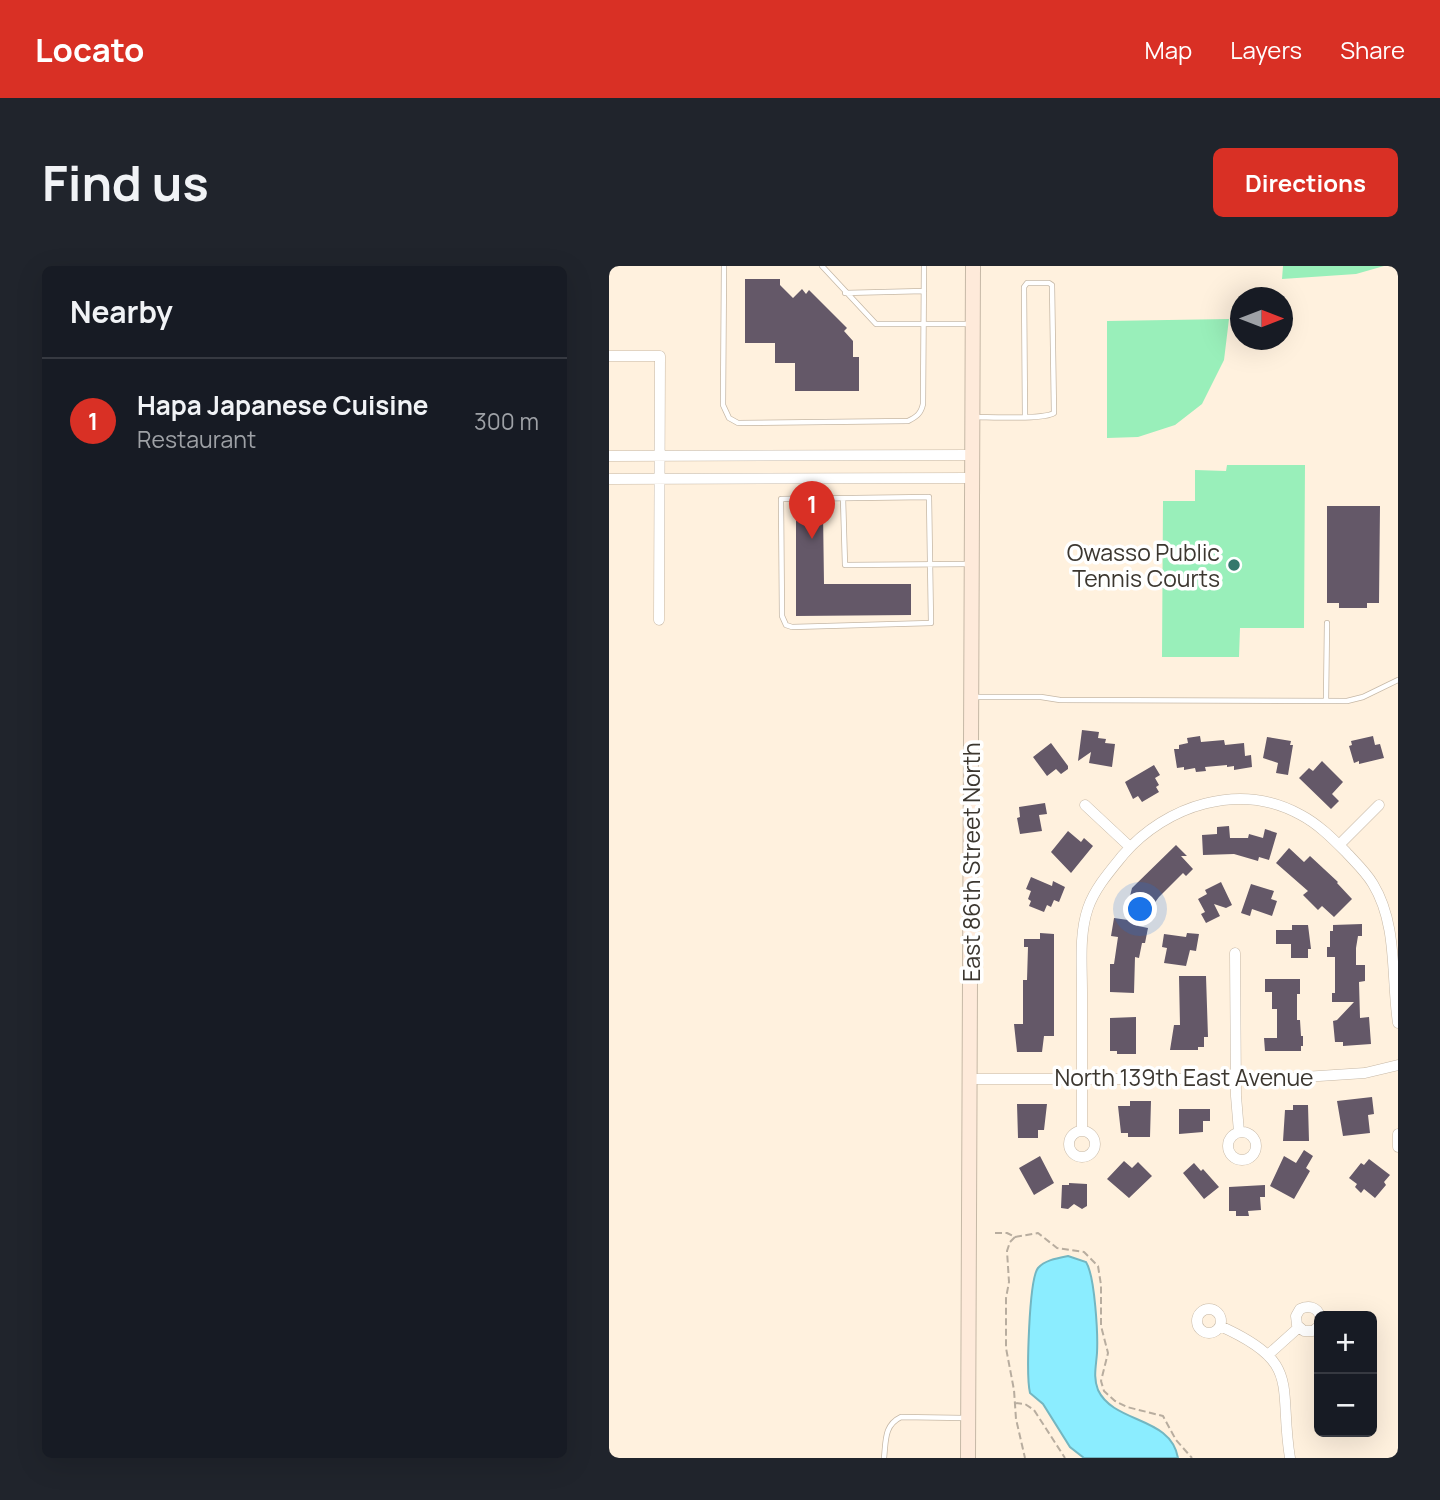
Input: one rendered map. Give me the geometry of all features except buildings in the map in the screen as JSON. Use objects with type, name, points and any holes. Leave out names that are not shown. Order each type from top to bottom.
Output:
[{"type":"main road","name":"East 86th Street North","points":[[968,1458],[973,266]]},
{"type":"street","points":[[609,356],[660,356],[659,620]]},
{"type":"street","points":[[609,456],[973,455]]},
{"type":"street","points":[[609,479],[973,478]]},
{"type":"street","points":[[1082,1130],[1084,925],[1088,909],[1098,888],[1130,847],[1161,821],[1182,810],[1207,802],[1255,800],[1288,808],[1315,824],[1339,845],[1373,883],[1387,914],[1398,1023]]},
{"type":"street","points":[[1086,805],[1130,847]]},
{"type":"street","points":[[1339,845],[1379,805]]},
{"type":"street","points":[[1235,953],[1239,1132]]},
{"type":"street","name":"North 139th East Avenue","points":[[970,1079],[1313,1077],[1365,1073],[1398,1065]]},
{"type":"street","points":[[1398,1134],[1398,1147]]},
{"type":"street","points":[[1299,1328],[1296,1316],[1303,1308],[1313,1308],[1316,1311]]},
{"type":"street","points":[[1220,1326],[1251,1341],[1269,1354],[1279,1369],[1285,1387],[1290,1458]]},
{"type":"street","points":[[1299,1328],[1308,1332],[1314,1329]]},
{"type":"street","points":[[1269,1354],[1299,1328]]},
{"type":"lane","points":[[724,266],[723,405],[729,418],[738,423],[908,422],[921,411],[923,404],[924,266]]},
{"type":"lane","points":[[822,266],[876,324],[973,324]]},
{"type":"lane","points":[[973,417],[1025,417],[1051,416],[1054,413],[1052,285],[1049,283],[1027,283],[1024,287],[1025,417]]},
{"type":"lane","points":[[845,293],[924,291]]},
{"type":"lane","points":[[929,497],[931,565],[931,623],[786,625],[782,616],[781,499],[929,497]]},
{"type":"lane","points":[[843,498],[845,565],[973,564]]},
{"type":"lane","points":[[1326,701],[1327,623]]},
{"type":"lane","points":[[973,697],[1347,701],[1363,697],[1398,680]]},
{"type":"lane","points":[[884,1458],[887,1431],[891,1422],[901,1417],[968,1418]]},
{"type":"path","points":[[995,1233],[1007,1233],[1015,1237]]},
{"type":"path","points":[[1025,1458],[1020,1443],[1006,1355],[1006,1298],[1009,1282],[1007,1251],[1015,1237],[1038,1233],[1057,1248],[1078,1250],[1094,1259],[1100,1271],[1101,1326],[1108,1353],[1101,1381],[1104,1391],[1123,1405],[1163,1416],[1176,1440],[1192,1458]]},
{"type":"path","points":[[1015,1403],[1031,1407],[1065,1458]]},
{"type":"green space","points":[[1283,266],[1384,266],[1356,274],[1282,279]]},
{"type":"green space","points":[[1229,319],[1224,360],[1202,404],[1175,425],[1138,437],[1107,438],[1107,321]]},
{"type":"green space","name":"Owasso Public Tennis Courts","points":[[1227,465],[1305,465],[1304,628],[1240,628],[1239,657],[1162,657],[1163,501],[1195,501],[1195,470],[1226,471]]},
{"type":"water","points":[[1068,1256],[1086,1262],[1092,1280],[1097,1344],[1095,1376],[1098,1390],[1116,1409],[1165,1434],[1173,1444],[1178,1458],[1084,1458],[1070,1447],[1043,1404],[1030,1393],[1029,1328],[1035,1276],[1044,1263]]},
{"type":"place","name":"Hapa Japanese Cuisine","points":[[812,539]]},
{"type":"place","name":"Owasso Public Tennis Courts","points":[[1234,565]]}]
